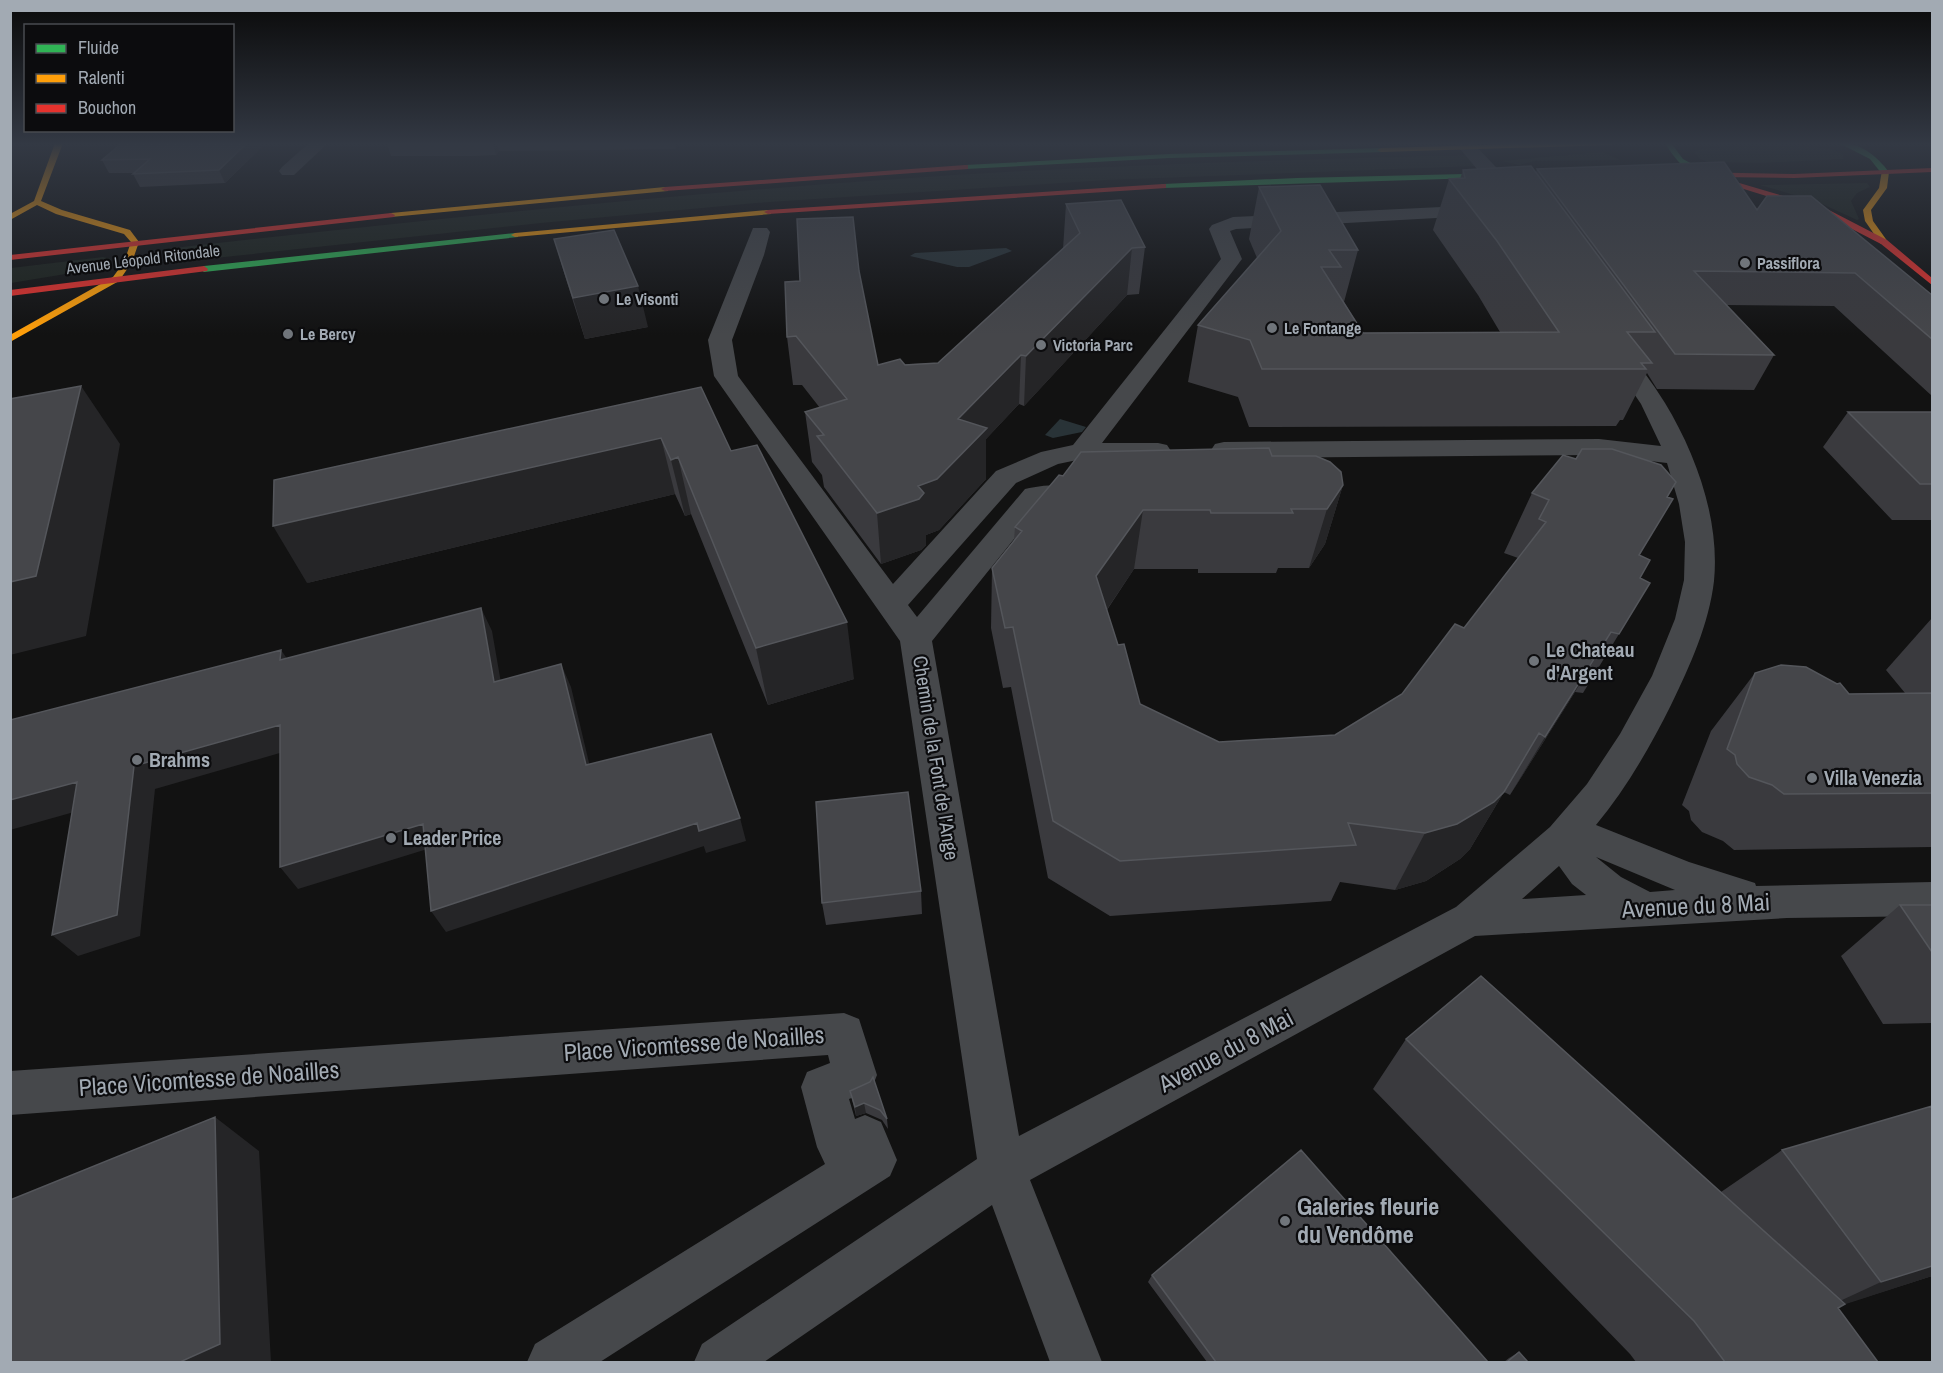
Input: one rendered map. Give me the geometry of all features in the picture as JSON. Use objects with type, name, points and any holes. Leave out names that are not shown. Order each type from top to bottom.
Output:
[{"type":"main road","points":[[10,218],[29,207]]},
{"type":"main road","points":[[10,339],[116,279],[126,269],[134,252],[135,242],[127,232],[49,207]]},
{"type":"main road","name":"Avenue Léopold Ritondale","points":[[10,258],[135,242],[460,207]]},
{"type":"main road","name":"Avenue Léopold Ritondale","points":[[10,293],[506,235],[731,214],[843,207]]},
{"type":"main road","points":[[1811,207],[1824,211],[1884,242],[1932,282]]},
{"type":"main road","points":[[1869,207],[1869,221],[1884,242]]},
{"type":"street","points":[[1082,451],[1232,259],[1219,229],[1224,226],[1233,223],[1526,218],[1518,207]]},
{"type":"street","name":"Chemin de la Font de l'Ange","points":[[760,232],[754,255],[720,340],[726,376],[916,639],[1002,1170],[1076,1362]]},
{"type":"street","points":[[1470,919],[1535,866],[1567,834],[1634,743],[1669,678],[1694,606],[1700,562],[1697,533],[1678,456],[1657,411],[1597,322]]},
{"type":"street","points":[[891,604],[1006,477],[1050,458],[1082,451],[1599,447],[1678,456]]},
{"type":"street","points":[[916,639],[1035,495],[1117,493]]},
{"type":"street","points":[[1567,834],[1572,859],[1585,872],[1608,890],[1648,909]]},
{"type":"street","name":"Avenue du 8 Mai","points":[[1567,834],[1705,886],[1740,895],[1787,901]]},
{"type":"street","name":"Avenue du 8 Mai","points":[[720,1362],[1002,1170],[1470,919],[1787,901],[1932,898]]},
{"type":"street","name":"Place Vicomtesse de Noailles","points":[[10,1093],[844,1033],[855,1075],[823,1087],[840,1147],[865,1138],[874,1160],[553,1362]]},
{"type":"shaded area","points":[[566,207],[712,207],[169,263],[174,248]]},
{"type":"shaded area","points":[[1829,207],[1854,207],[1859,219]]},
{"type":"shaded area","points":[[1006,248],[1012,251],[969,267],[957,267],[910,256],[915,253]]},
{"type":"shaded area","points":[[103,257],[111,259],[110,263],[102,268],[11,283],[11,268]]},
{"type":"shaded area","points":[[1060,419],[1086,427],[1082,432],[1053,438],[1045,435]]},
{"type":"building","points":[[1067,207],[1125,207],[1145,247],[1132,248],[1026,356],[1021,355],[958,419],[987,428],[937,479],[918,486],[924,493],[919,499],[877,513],[817,436],[824,435],[805,412],[847,399],[796,336],[787,337],[785,282],[800,281],[797,219],[853,217],[859,271],[878,365],[900,359],[905,365],[938,363],[1080,233]]},
{"type":"building","points":[[1269,207],[1333,207],[1358,250],[1329,250],[1341,267],[1321,267],[1363,333],[1559,332],[1497,241],[1471,207],[1562,207],[1655,332],[1627,332],[1652,363],[1641,363],[1646,369],[1262,369],[1250,340],[1198,325],[1281,231]]},
{"type":"building","points":[[1565,207],[1755,207],[1757,210],[1759,207],[1825,207],[1932,295],[1932,339],[1855,273],[1694,271],[1774,355],[1675,354]]},
{"type":"building","points":[[614,230],[638,286],[573,298],[554,239]]},
{"type":"building","points":[[81,386],[36,576],[10,582],[10,399]]},
{"type":"building","points":[[701,387],[731,451],[757,445],[847,622],[756,648],[678,457],[671,460],[661,438],[273,526],[274,480]]},
{"type":"building","points":[[1848,412],[1932,412],[1932,484],[1920,484]]},
{"type":"building","points":[[1269,448],[1272,456],[1316,456],[1330,462],[1341,472],[1343,485],[1327,509],[1291,509],[1293,513],[1143,510],[1096,576],[1118,645],[1124,644],[1140,704],[1219,742],[1335,735],[1402,694],[1455,624],[1464,628],[1546,522],[1539,519],[1549,500],[1532,493],[1563,455],[1576,459],[1582,449],[1612,449],[1661,465],[1676,482],[1667,497],[1673,499],[1639,555],[1650,560],[1640,578],[1650,583],[1619,634],[1611,632],[1545,737],[1539,733],[1504,792],[1494,802],[1457,824],[1425,833],[1348,823],[1356,845],[1120,861],[1053,821],[1013,627],[1005,628],[992,568],[1022,531],[1015,527],[1059,475],[1063,476],[1081,452]]},
{"type":"building","points":[[481,608],[494,682],[561,664],[586,765],[711,734],[740,818],[699,831],[697,823],[431,911],[423,824],[280,867],[280,725],[134,766],[117,915],[52,935],[77,782],[10,800],[10,720],[281,650],[280,660]]},
{"type":"building","points":[[1781,665],[1806,667],[1837,684],[1840,683],[1849,694],[1932,693],[1932,793],[1784,794],[1772,785],[1749,777],[1737,764],[1735,755],[1727,749],[1755,673]]},
{"type":"building","points":[[908,792],[921,891],[822,903],[816,802]]},
{"type":"building","points":[[1900,905],[1932,905],[1932,952]]},
{"type":"building","points":[[1481,976],[1845,1304],[1838,1308],[1878,1362],[1725,1362],[1694,1321],[1406,1039]]},
{"type":"building","points":[[873,1077],[887,1119],[880,1110],[864,1103],[855,1107],[850,1091],[870,1082]]},
{"type":"building","points":[[1932,1106],[1932,1266],[1881,1282],[1782,1150]]},
{"type":"building","points":[[215,1117],[220,1344],[180,1362],[10,1362],[10,1200]]},
{"type":"building","name":"Galeries fleurie du Vendôme","points":[[1301,1150],[1488,1362],[1216,1362],[1152,1275]]},
{"type":"building","points":[[1519,1352],[1528,1362],[1507,1362]]},
{"type":"traffic: fast","points":[[204,269],[515,235]]},
{"type":"traffic: slow","points":[[10,218],[28,207]]},
{"type":"traffic: slow","points":[[10,339],[116,279],[128,262],[135,242],[127,232],[48,207]]},
{"type":"traffic: slow","points":[[391,215],[475,207]]},
{"type":"traffic: slow","points":[[1869,207],[1867,210],[1869,221],[1884,242]]},
{"type":"traffic: slow","points":[[515,235],[768,212]]},
{"type":"traffic: jam","points":[[768,212],[843,207]]},
{"type":"traffic: jam","points":[[1811,207],[1824,211],[1884,242],[1932,282]]},
{"type":"traffic: jam","points":[[10,258],[391,215]]},
{"type":"traffic: jam","points":[[10,293],[204,269]]},
{"type":"place","name":"Passiflora","points":[[1745,263]]},
{"type":"place","name":"Le Visonti","points":[[604,299]]},
{"type":"place","name":"Le Fontange","points":[[1272,328]]},
{"type":"place","name":"Le Bercy","points":[[288,334]]},
{"type":"place","name":"Victoria Parc","points":[[1041,345]]},
{"type":"place","name":"Le Chateau d'Argent","points":[[1534,661]]},
{"type":"place","name":"Brahms","points":[[137,760]]},
{"type":"place","name":"Villa Venezia","points":[[1812,778]]},
{"type":"place","name":"Leader Price","points":[[391,838]]},
{"type":"place","name":"Galeries fleurie du Vendôme","points":[[1285,1221]]}]
